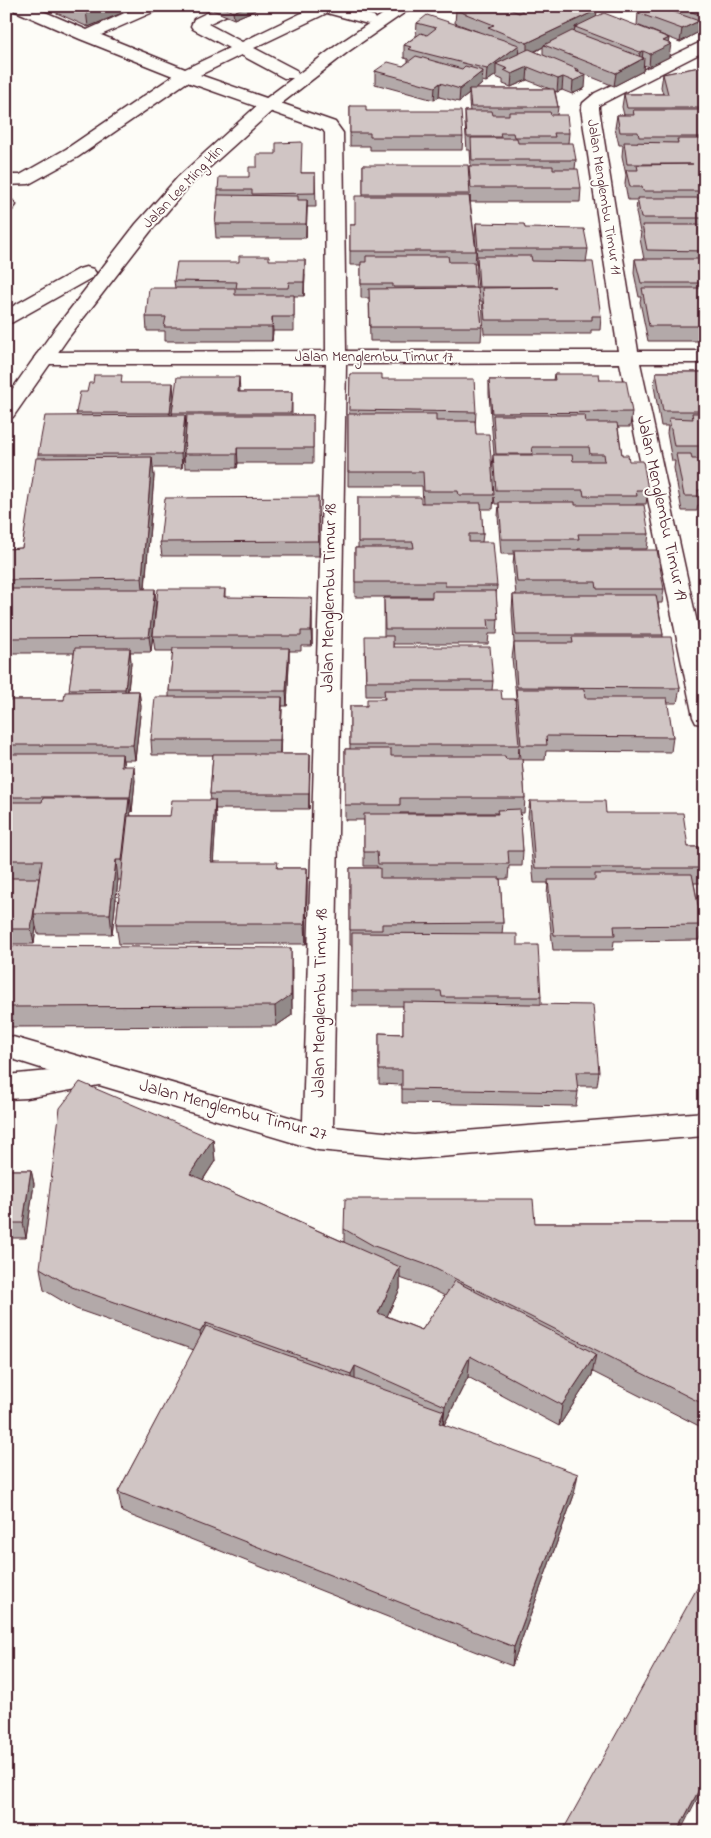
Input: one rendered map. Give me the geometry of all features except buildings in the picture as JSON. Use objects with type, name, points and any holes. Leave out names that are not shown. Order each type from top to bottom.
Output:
[{"type":"street","name":"Jalan Menglembu Timur 18","points":[[16,6],[184,76],[260,104],[329,126],[334,133],[336,356],[318,1138]]},
{"type":"street","points":[[86,36],[154,6]]},
{"type":"street","points":[[234,6],[200,22],[199,26],[290,74]]},
{"type":"street","name":"Jalan Lee Ming Hin","points":[[6,413],[44,358],[137,236],[178,188],[290,74],[387,6]]},
{"type":"street","name":"Jalan Lee Ming Hin","points":[[42,331],[115,237],[204,145],[260,104],[406,6]]},
{"type":"street","points":[[6,180],[23,180],[72,154],[184,76],[324,7],[368,19]]},
{"type":"street","name":"Jalan Menglembu Timur 11","points":[[629,357],[590,109],[591,103],[705,45]]},
{"type":"street","points":[[6,318],[86,273]]},
{"type":"street","name":"Jalan Menglembu Timur 17","points":[[44,358],[336,356],[705,357]]},
{"type":"street","name":"Jalan Menglembu Timur 19","points":[[629,357],[705,717]]},
{"type":"street","points":[[6,388],[18,365]]},
{"type":"street","name":"Jalan Menglembu Timur 27","points":[[6,1046],[318,1138],[414,1147],[705,1124]]},
{"type":"street","points":[[6,1087],[27,1086],[101,1074]]}]
